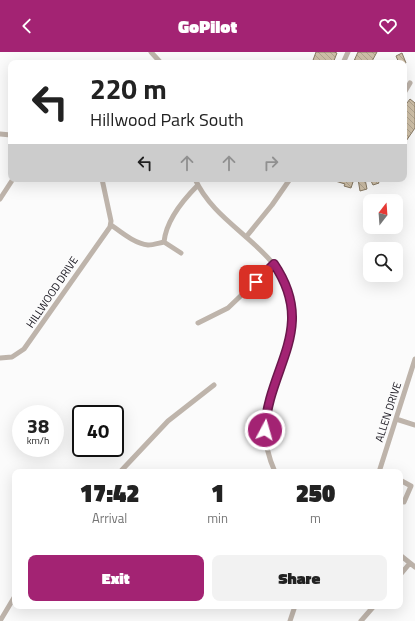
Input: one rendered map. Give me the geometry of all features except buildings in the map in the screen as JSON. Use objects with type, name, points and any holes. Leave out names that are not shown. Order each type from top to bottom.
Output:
[{"type":"street","points":[[151,52],[158,60]]},
{"type":"street","points":[[407,88],[410,83]]},
{"type":"street","points":[[0,199],[11,182]]},
{"type":"street","points":[[103,182],[111,225],[130,238],[143,244],[150,245],[164,242],[181,253]]},
{"type":"street","points":[[196,182],[213,207],[264,253],[274,264],[284,280],[288,292],[292,316],[291,335],[266,418],[266,446],[274,469]]},
{"type":"street","points":[[246,237],[272,205],[288,182]]},
{"type":"street","points":[[164,242],[166,230],[174,215],[198,185]]},
{"type":"street","name":"HILLWOOD DRIVE","points":[[0,358],[12,357],[24,349],[111,225]]},
{"type":"street","points":[[198,324],[228,308],[274,264]]},
{"type":"street","name":"ALLEN DRIVE","points":[[380,469],[415,359]]},
{"type":"street","points":[[409,378],[415,379]]},
{"type":"street","points":[[123,469],[153,435],[168,421],[214,385]]},
{"type":"street","points":[[396,420],[415,426]]},
{"type":"street","points":[[403,482],[411,486],[403,502]]},
{"type":"street","points":[[403,557],[415,567]]},
{"type":"street","points":[[403,571],[410,563]]},
{"type":"street","points":[[0,621],[12,601]]},
{"type":"street","points":[[290,621],[294,609]]},
{"type":"street","points":[[361,621],[371,609]]},
{"type":"route","points":[[256,282],[274,264],[280,272],[287,287],[292,309],[291,335],[266,412],[265,430]]}]
